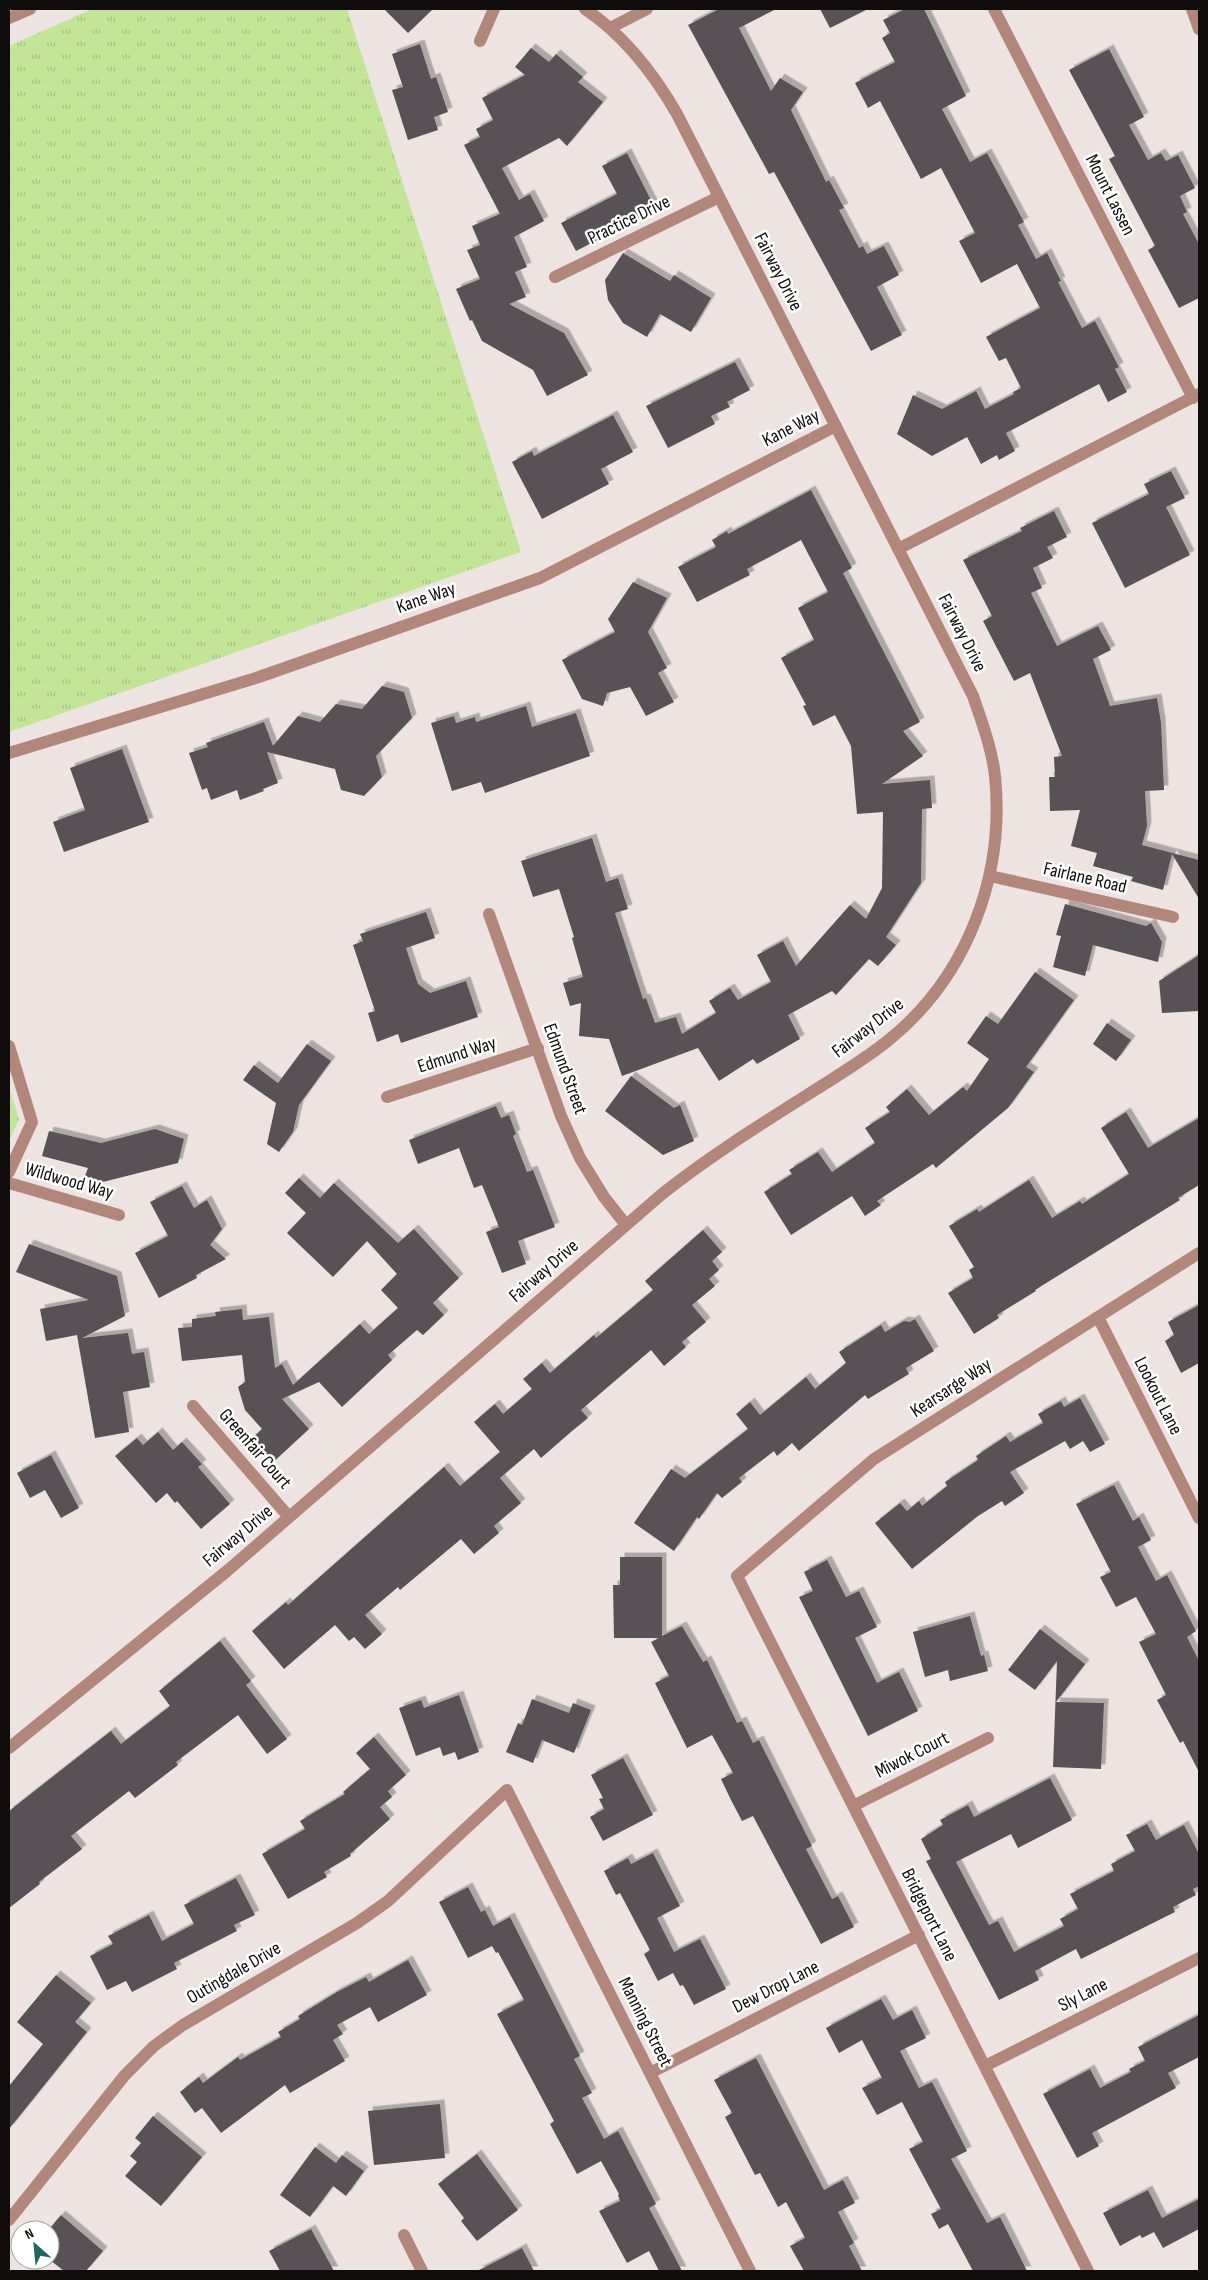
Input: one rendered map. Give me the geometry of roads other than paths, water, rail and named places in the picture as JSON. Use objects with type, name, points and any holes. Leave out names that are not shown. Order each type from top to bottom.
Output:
[{"type":"street","points":[[9,18],[30,9]]},
{"type":"street","points":[[480,41],[494,9]]},
{"type":"street","name":"Fairway Drive","points":[[9,1748],[226,1571],[699,1164],[861,1060],[890,1039],[916,1015],[942,984],[964,949],[978,916],[990,876],[995,846],[997,811],[994,775],[986,735],[973,696],[664,92],[637,55],[610,28],[585,9]]},
{"type":"street","points":[[610,28],[647,9]]},
{"type":"street","name":"Mount Lassen","points":[[994,9],[1196,396]]},
{"type":"street","points":[[1192,9],[1199,29]]},
{"type":"street","name":"Practice Drive","points":[[555,277],[719,197]]},
{"type":"street","points":[[898,548],[1196,396]]},
{"type":"street","name":"Kane Way","points":[[9,753],[259,676],[540,578],[836,426]]},
{"type":"street","name":"Fairlane Road","points":[[990,876],[1173,917]]},
{"type":"street","name":"Edmund Street","points":[[489,914],[561,1116],[580,1158],[604,1197],[626,1225]]},
{"type":"street","points":[[9,1046],[32,1122],[9,1172]]},
{"type":"street","name":"Edmund Way","points":[[387,1098],[538,1048]]},
{"type":"street","name":"Wildwood Way","points":[[9,1184],[119,1215]]},
{"type":"street","name":"Kearsarge Way","points":[[737,1576],[874,1460],[1199,1253]]},
{"type":"street","name":"Lookout Lane","points":[[1098,1317],[1199,1518]]},
{"type":"street","name":"Greenfair Court","points":[[192,1406],[289,1517]]},
{"type":"street","name":"Bridgeport Lane","points":[[737,1576],[1088,2271]]},
{"type":"street","name":"Miwok Court","points":[[853,1806],[988,1738]]},
{"type":"street","name":"Manning Street","points":[[507,1790],[750,2271]]},
{"type":"street","name":"Outingdale Drive","points":[[9,2220],[125,2075],[154,2046],[183,2025],[357,1923],[388,1901],[507,1790]]},
{"type":"street","name":"Dew Drop Lane","points":[[650,2073],[919,1936]]},
{"type":"street","name":"Sly Lane","points":[[985,2066],[1199,1958]]},
{"type":"street","points":[[404,2235],[422,2271]]}]
